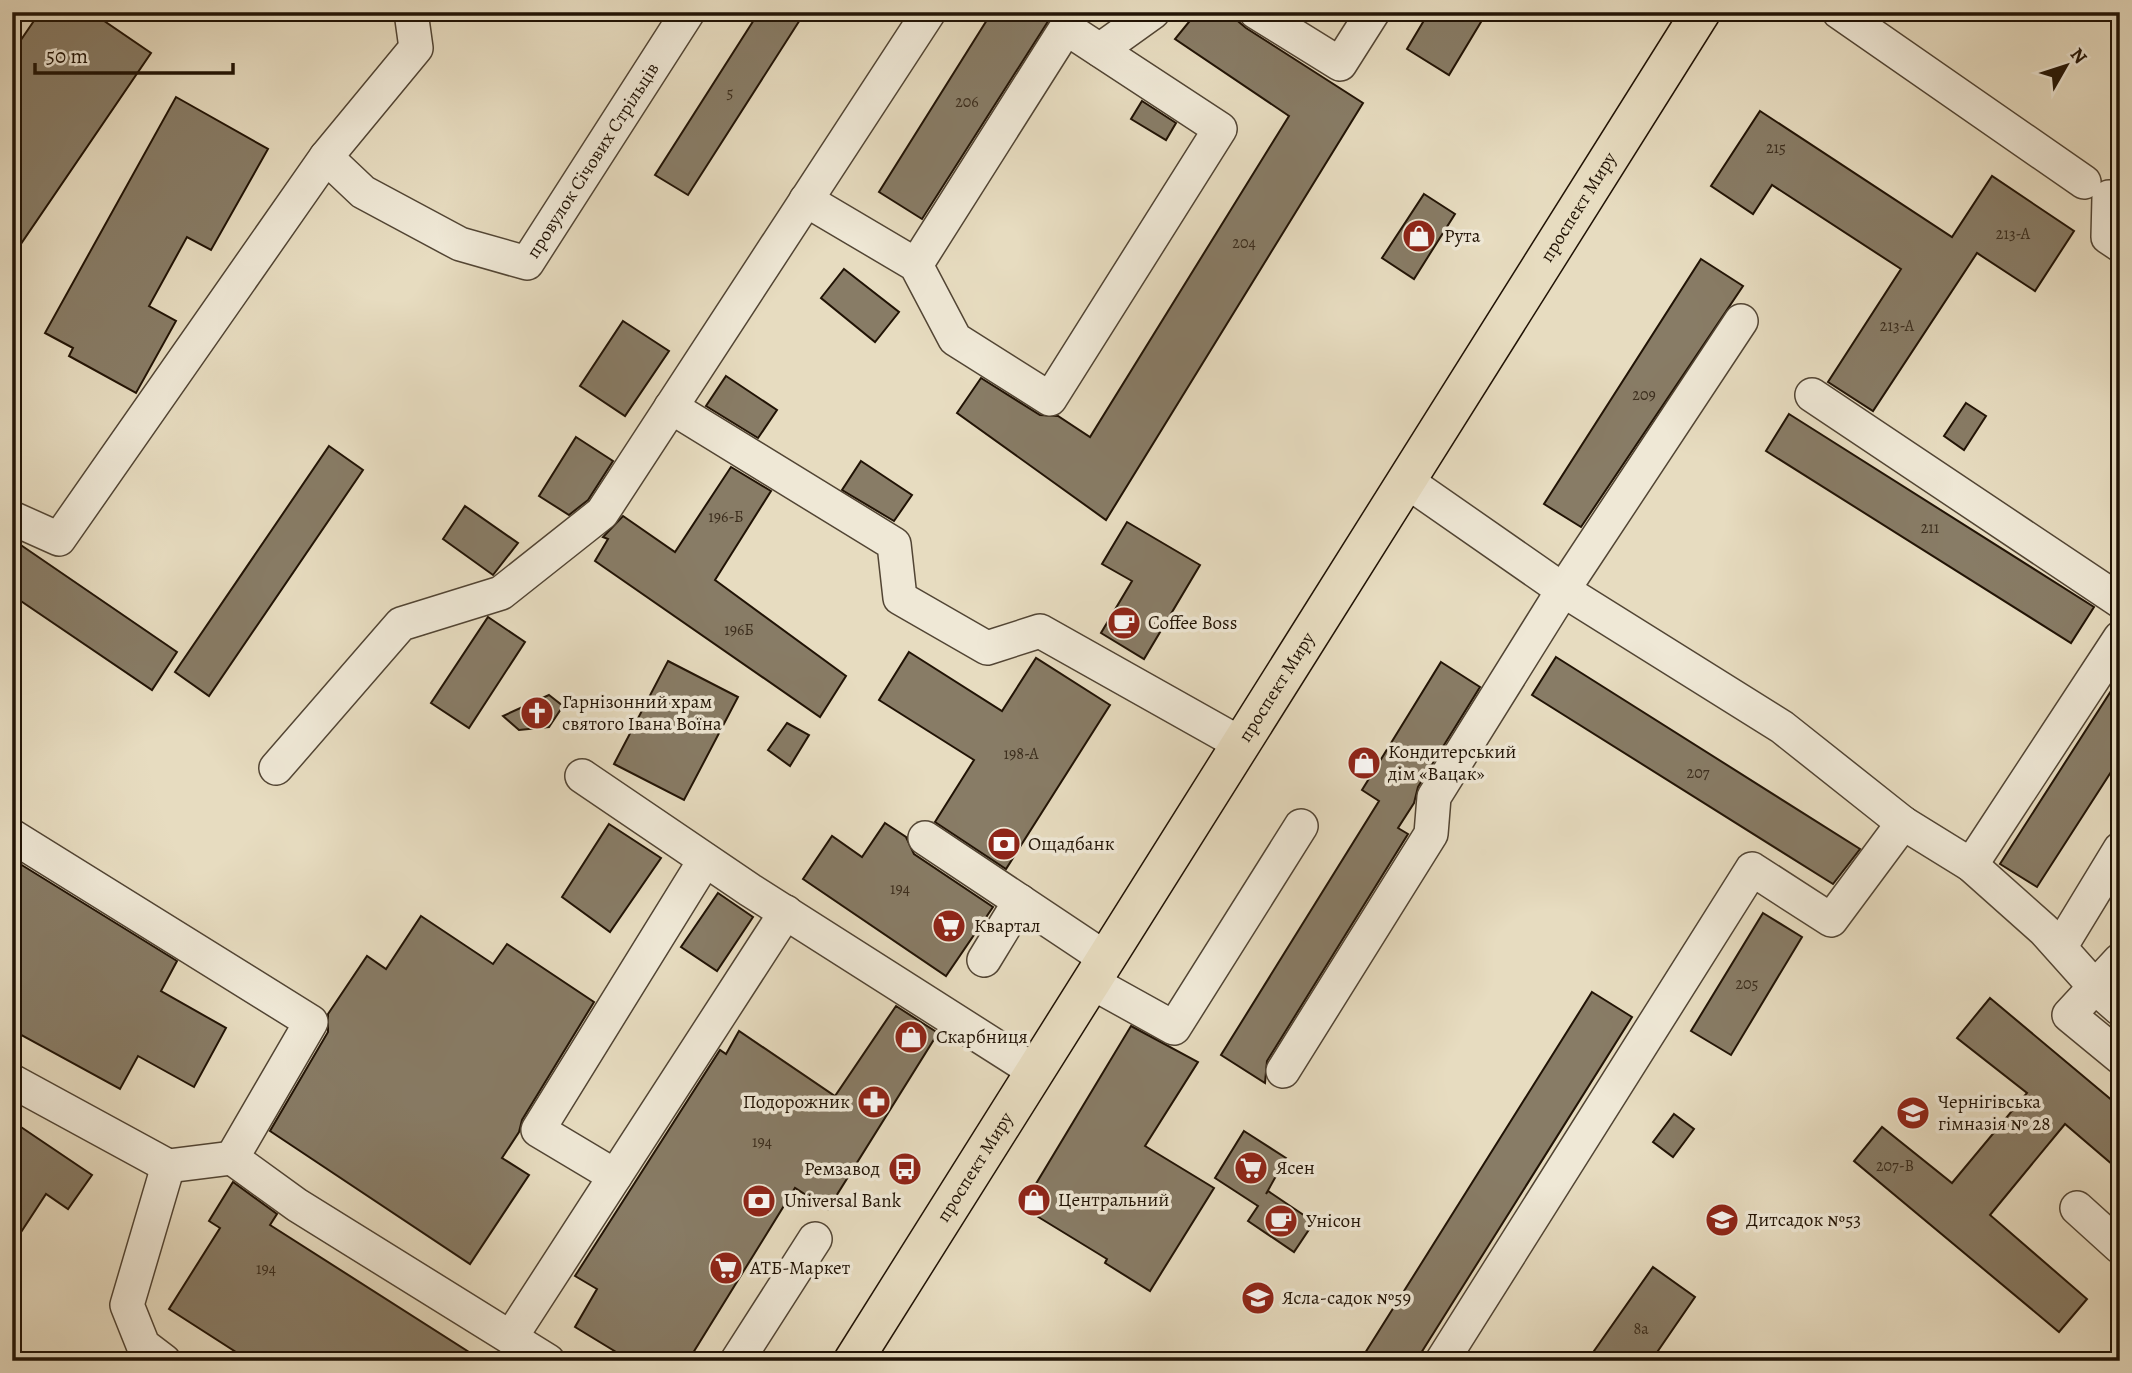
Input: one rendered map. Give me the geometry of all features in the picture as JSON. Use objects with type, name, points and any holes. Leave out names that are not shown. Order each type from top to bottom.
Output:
[{"type":"main road","name":"проспект Миру","points":[[853,1361],[1405,480],[1616,152],[1701,12]]},
{"type":"street","points":[[12,518],[59,539],[326,157],[416,48],[411,12]]},
{"type":"street","name":"провулок Січових Стрільців","points":[[326,157],[363,192],[460,244],[527,263],[688,12]]},
{"type":"street","points":[[276,768],[401,624],[500,593],[602,513],[929,12]]},
{"type":"street","points":[[1100,50],[1153,12]]},
{"type":"street","points":[[1256,12],[1340,64],[1373,12]]},
{"type":"street","points":[[1839,12],[2097,189],[2108,237],[2120,244]]},
{"type":"street","points":[[806,200],[916,265],[955,339],[1050,400],[1220,130],[1066,28],[916,265]]},
{"type":"street","points":[[1283,1071],[1431,834],[1434,797],[1563,590],[1741,321]]},
{"type":"street","points":[[1812,395],[2120,601]]},
{"type":"street","points":[[671,407],[894,544],[900,598],[987,648],[1040,631],[1241,744]]},
{"type":"street","points":[[1405,480],[1563,590],[1782,727],[1903,822],[1971,865],[2061,946],[2108,999]]},
{"type":"street","points":[[1971,865],[2120,638]]},
{"type":"street","points":[[582,776],[705,860],[1036,1072]]},
{"type":"street","points":[[1442,1361],[1752,869],[1831,920],[1903,822]]},
{"type":"street","points":[[925,838],[1020,901],[1098,970],[1174,1028],[1301,826]]},
{"type":"street","points":[[12,836],[311,1022],[232,1158]]},
{"type":"street","points":[[2061,946],[2120,849]]},
{"type":"street","points":[[615,1176],[538,1130],[705,860]]},
{"type":"street","points":[[984,960],[1020,901]]},
{"type":"street","points":[[511,1337],[786,912]]},
{"type":"street","points":[[2108,999],[2120,960]]},
{"type":"street","points":[[2108,999],[2068,1015],[2120,1057]]},
{"type":"street","points":[[12,1082],[168,1166],[232,1158],[297,1205],[548,1361]]},
{"type":"street","points":[[164,1361],[143,1345],[127,1305],[168,1166]]},
{"type":"street","points":[[2077,1208],[2120,1247]]},
{"type":"street","points":[[737,1361],[815,1240]]},
{"type":"building","points":[[40,12],[91,12],[151,53],[12,257],[12,53]]},
{"type":"building","points":[[759,12],[805,12],[688,195],[655,175]]},
{"type":"building","points":[[992,12],[1054,12],[922,219],[879,192]]},
{"type":"building","points":[[1197,12],[1227,12],[1246,28],[1363,103],[1106,520],[957,413],[981,378],[1040,415],[1058,416],[1090,437],[1289,116],[1175,39]]},
{"type":"building","points":[[1429,12],[1487,12],[1449,75],[1407,49]]},
{"type":"building","points":[[176,97],[268,149],[211,250],[187,237],[149,306],[176,321],[136,393],[69,356],[73,348],[45,333]]},
{"type":"building","points":[[1142,101],[1176,123],[1166,140],[1131,119]]},
{"type":"building","points":[[1760,111],[1952,237],[1992,176],[2074,231],[2035,291],[1977,253],[1873,411],[1828,382],[1901,269],[1772,185],[1753,214],[1711,186]]},
{"type":"building","name":"Рута","points":[[1424,194],[1455,214],[1414,279],[1382,258]]},
{"type":"building","points":[[1701,259],[1743,286],[1581,527],[1544,504]]},
{"type":"building","points":[[844,269],[899,312],[875,342],[821,298]]},
{"type":"building","points":[[623,321],[669,351],[625,416],[580,386]]},
{"type":"building","points":[[726,376],[777,410],[758,438],[706,406]]},
{"type":"building","points":[[1966,403],[1986,416],[1964,450],[1944,436]]},
{"type":"building","points":[[1789,414],[2094,607],[2071,643],[1766,451]]},
{"type":"building","points":[[576,437],[613,461],[588,500],[569,515],[539,496]]},
{"type":"building","points":[[329,446],[363,470],[209,696],[175,672]]},
{"type":"building","points":[[861,461],[912,495],[894,521],[842,490]]},
{"type":"building","points":[[731,467],[771,491],[715,580],[846,676],[820,717],[595,561],[608,539],[603,537],[623,516],[675,552]]},
{"type":"building","points":[[465,506],[518,543],[493,575],[443,539]]},
{"type":"building","points":[[1127,522],[1200,565],[1144,659],[1101,633],[1132,581],[1102,564]]},
{"type":"building","points":[[12,539],[177,652],[152,690],[12,595]]},
{"type":"building","points":[[488,617],[525,642],[469,728],[431,703]]},
{"type":"building","points":[[909,652],[1002,711],[1036,658],[1110,705],[1006,869],[935,822],[974,760],[879,700]]},
{"type":"building","points":[[1556,657],[1860,849],[1833,884],[1532,695]]},
{"type":"building","points":[[668,661],[738,697],[684,800],[614,764]]},
{"type":"building","points":[[1441,662],[1480,687],[1418,787],[1414,803],[1398,828],[1408,834],[1267,1061],[1265,1083],[1221,1055],[1379,801],[1362,790]]},
{"type":"building","points":[[2120,677],[2120,758],[2037,887],[2000,864]]},
{"type":"building","name":"Гарнізонний храм святого Івана Воїна","points":[[549,695],[563,706],[549,727],[519,730],[503,716]]},
{"type":"building","points":[[787,723],[809,735],[790,766],[768,750]]},
{"type":"building","points":[[885,823],[906,837],[914,854],[993,907],[946,976],[803,879],[832,836],[862,857]]},
{"type":"building","points":[[609,824],[661,858],[610,932],[562,897]]},
{"type":"building","points":[[12,859],[177,961],[161,991],[226,1028],[194,1087],[138,1056],[120,1089],[12,1030]]},
{"type":"building","points":[[718,893],[753,917],[717,971],[681,947]]},
{"type":"building","points":[[1763,913],[1802,937],[1731,1055],[1691,1031]]},
{"type":"building","points":[[421,916],[493,964],[507,944],[594,1002],[502,1158],[529,1175],[470,1264],[270,1131],[328,1032],[328,1014],[367,956],[386,969]]},
{"type":"building","points":[[1592,992],[1632,1017],[1416,1361],[1360,1361]]},
{"type":"building","points":[[1990,998],[2120,1107],[2120,1171],[2065,1124],[1990,1215],[2087,1299],[2059,1332],[1854,1161],[1882,1127],[1952,1183],[2027,1093],[1957,1038]]},
{"type":"building","points":[[896,1006],[938,1033],[828,1209],[795,1188],[688,1361],[631,1361],[575,1327],[597,1289],[575,1276],[720,1050],[726,1054],[739,1031],[835,1096]]},
{"type":"building","points":[[1131,1026],[1198,1062],[1145,1146],[1214,1188],[1150,1291],[1105,1263],[1107,1259],[1022,1207]]},
{"type":"building","points":[[1674,1114],[1694,1129],[1673,1157],[1653,1142]]},
{"type":"building","points":[[12,1121],[92,1175],[68,1209],[46,1194],[12,1246]]},
{"type":"building","points":[[1244,1131],[1286,1158],[1266,1194],[1268,1191],[1314,1222],[1294,1252],[1248,1221],[1258,1206],[1215,1178]]},
{"type":"building","points":[[233,1182],[277,1214],[270,1225],[483,1361],[250,1361],[169,1309],[220,1228],[209,1221]]},
{"type":"building","points":[[1653,1267],[1695,1297],[1651,1361],[1587,1361]]},
{"type":"place","name":"Рута","points":[[1419,236]]},
{"type":"place","name":"Coffee Boss","points":[[1124,623]]},
{"type":"place","name":"Гарнізонний храм святого Івана Воїна","points":[[537,713]]},
{"type":"place","name":"Кондитерський дім «Вацак»","points":[[1364,763]]},
{"type":"place","name":"Ощадбанк","points":[[1004,844]]},
{"type":"place","name":"Квартал","points":[[949,926]]},
{"type":"place","name":"Скарбниця","points":[[911,1037]]},
{"type":"place","name":"Подорожник","points":[[874,1102]]},
{"type":"place","name":"Чернігівська гімназія № 28","points":[[1913,1113]]},
{"type":"place","name":"Ясен","points":[[1251,1168]]},
{"type":"place","name":"Ремзавод","points":[[905,1169]]},
{"type":"place","name":"Центральний","points":[[1034,1200]]},
{"type":"place","name":"Universal Bank","points":[[759,1201]]},
{"type":"place","name":"Дитсадок №53","points":[[1722,1220]]},
{"type":"place","name":"Унісон","points":[[1281,1221]]},
{"type":"place","name":"АТБ-Маркет","points":[[726,1268]]},
{"type":"place","name":"Ясла-садок №59","points":[[1258,1298]]}]
